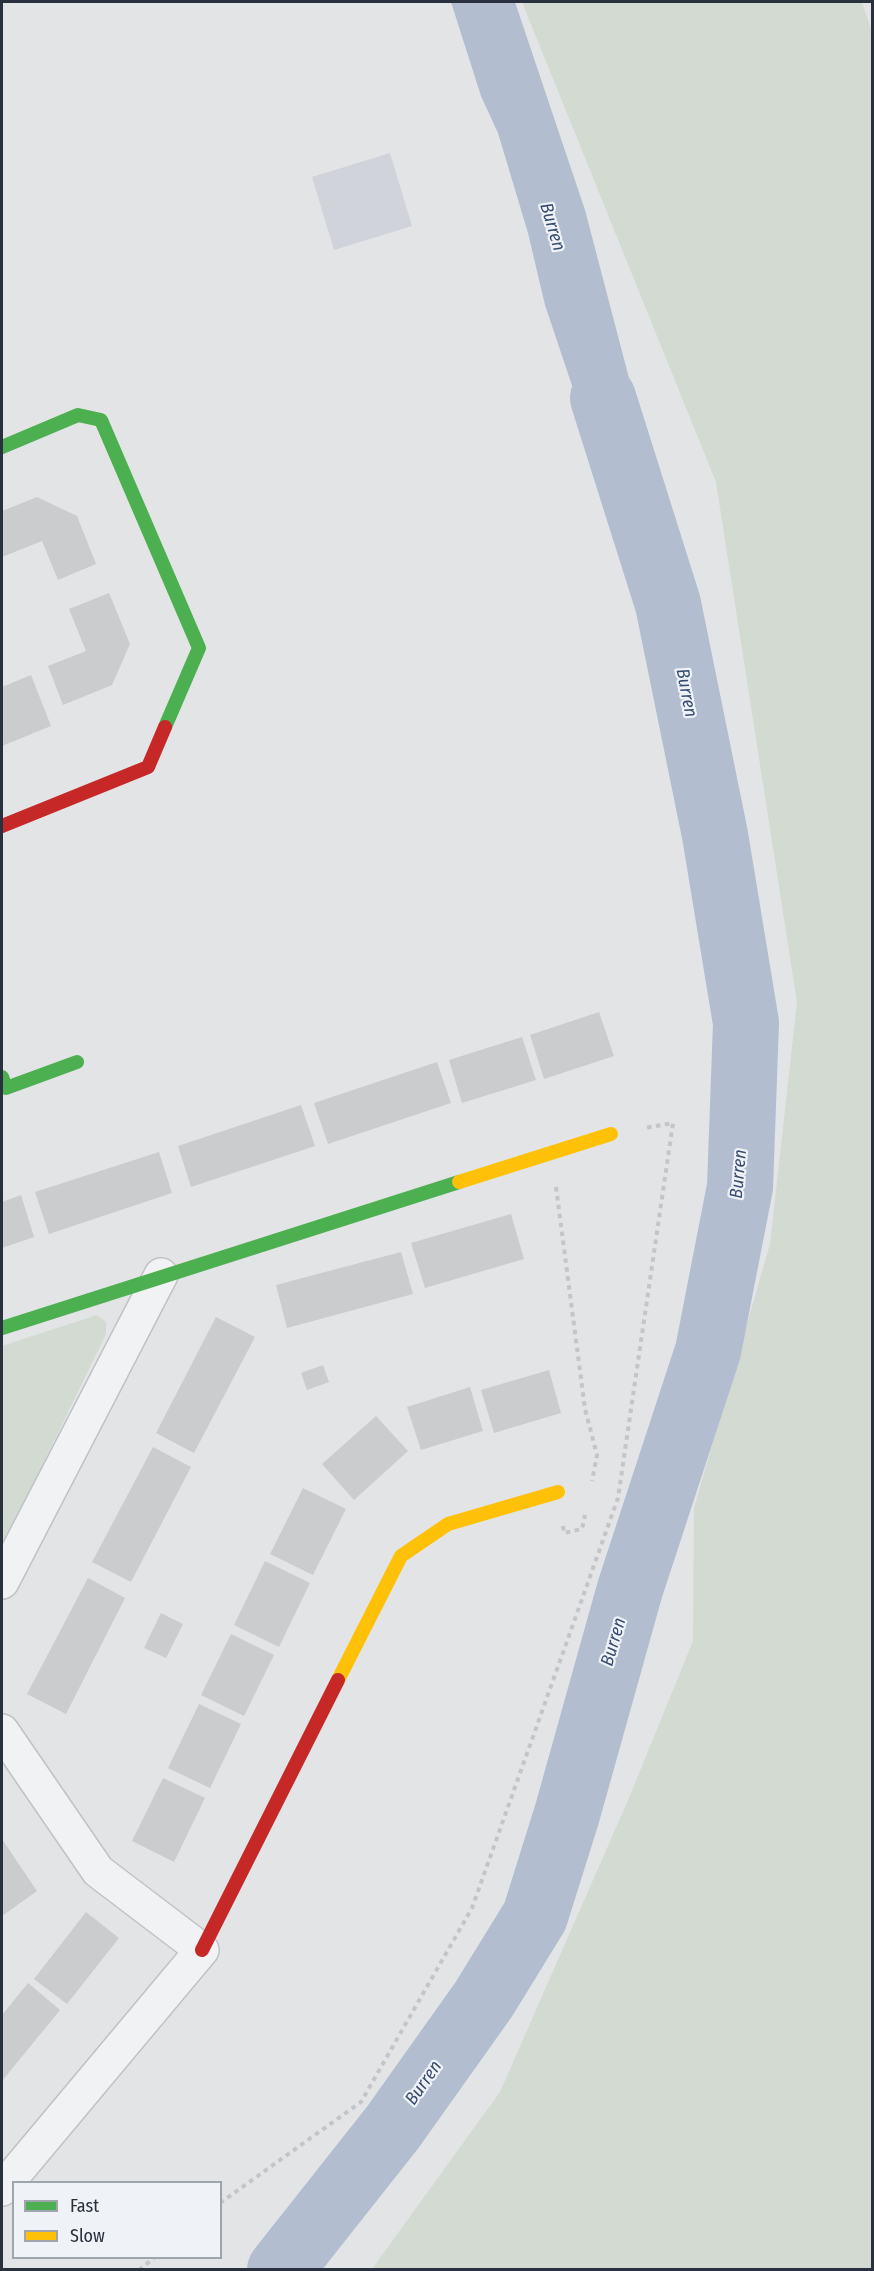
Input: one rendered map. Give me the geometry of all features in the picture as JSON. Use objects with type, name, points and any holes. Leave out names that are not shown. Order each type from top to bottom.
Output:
[{"type":"street","points":[[2,447],[78,415],[101,420],[199,648],[148,767],[2,826]]},
{"type":"street","points":[[2,1077],[6,1088],[76,1062]]},
{"type":"street","points":[[2,1328],[161,1275],[612,1134]]},
{"type":"street","points":[[2,1582],[161,1275]]},
{"type":"street","points":[[2,2189],[202,1950],[401,1556],[448,1524],[558,1492]]},
{"type":"street","points":[[2,1731],[98,1871],[202,1950]]},
{"type":"path","points":[[222,2202],[360,2102],[472,1908],[618,1498],[673,1123]]},
{"type":"path","points":[[552,1153],[585,1409],[597,1455],[591,1487]]},
{"type":"path","points":[[558,1492],[564,1533],[582,1529],[586,1508]]},
{"type":"path","points":[[139,2270],[152,2259]]},
{"type":"shaded area","points":[[522,2],[862,2],[872,33],[872,2269],[372,2269],[500,2092],[629,1798],[693,1641],[694,1508],[770,1244],[797,1002],[716,482]]},
{"type":"shaded area","points":[[390,153],[412,226],[334,250],[312,177]]},
{"type":"shaded area","points":[[97,1315],[106,1322],[106,1334],[2,1548],[2,1346]]},
{"type":"water","points":[[451,2],[515,2],[585,210],[647,447],[651,479],[608,493],[545,305],[528,233],[498,133],[481,96]]},
{"type":"building","points":[[37,497],[77,516],[96,564],[58,580],[42,541],[2,557],[2,511]]},
{"type":"building","points":[[109,593],[130,644],[112,685],[63,705],[48,666],[86,651],[69,609]]},
{"type":"building","points":[[31,675],[51,726],[2,746],[2,687]]},
{"type":"building","points":[[599,1012],[614,1056],[544,1079],[530,1035]]},
{"type":"building","points":[[522,1037],[536,1080],[462,1103],[449,1060]]},
{"type":"building","points":[[437,1062],[451,1103],[328,1144],[314,1103]]},
{"type":"building","points":[[301,1105],[315,1146],[191,1187],[178,1146]]},
{"type":"building","points":[[159,1152],[172,1193],[49,1234],[35,1192]]},
{"type":"building","points":[[21,1195],[34,1237],[2,1248],[2,1202]]},
{"type":"building","points":[[511,1214],[524,1259],[425,1288],[411,1243]]},
{"type":"building","points":[[401,1252],[413,1294],[287,1328],[276,1285]]},
{"type":"building","points":[[216,1317],[255,1337],[194,1453],[156,1433]]},
{"type":"building","points":[[323,1365],[329,1382],[307,1390],[301,1373]]},
{"type":"building","points":[[549,1370],[561,1413],[494,1433],[481,1390]]},
{"type":"building","points":[[470,1387],[483,1431],[421,1450],[407,1407]]},
{"type":"building","points":[[376,1416],[408,1451],[354,1500],[322,1464]]},
{"type":"building","points":[[153,1447],[191,1467],[131,1582],[92,1562]]},
{"type":"building","points":[[303,1488],[346,1509],[313,1575],[270,1554]]},
{"type":"building","points":[[265,1561],[310,1583],[279,1647],[234,1625]]},
{"type":"building","points":[[88,1578],[125,1598],[66,1714],[27,1694]]},
{"type":"building","points":[[161,1613],[183,1624],[166,1658],[144,1648]]},
{"type":"building","points":[[231,1634],[274,1655],[244,1716],[201,1695]]},
{"type":"building","points":[[199,1704],[241,1724],[210,1788],[168,1768]]},
{"type":"building","points":[[163,1778],[205,1798],[174,1862],[132,1841]]},
{"type":"building","points":[[2,1839],[37,1891],[2,1916]]},
{"type":"building","points":[[86,1912],[119,1938],[67,2004],[34,1979]]},
{"type":"building","points":[[28,1983],[60,2010],[2,2081],[2,2015]]},
{"type":"waterway","name":"Burren","points":[[280,2270],[393,2127],[484,1999],[535,1916],[567,1814],[630,1589],[708,1351],[740,1187],[746,1023],[715,835],[668,604],[603,398]]},
{"type":"traffic: fast","points":[[2,447],[78,415],[101,420],[199,648],[165,727]]},
{"type":"traffic: fast","points":[[2,1077],[6,1088],[77,1062]]},
{"type":"traffic: fast","points":[[2,1328],[459,1182]]},
{"type":"traffic: slow","points":[[459,1182],[611,1134]]},
{"type":"traffic: slow","points":[[338,1680],[401,1556],[448,1524],[558,1492]]},
{"type":"traffic: jam","points":[[2,826],[148,767],[165,727]]},
{"type":"traffic: jam","points":[[202,1950],[338,1680]]}]
